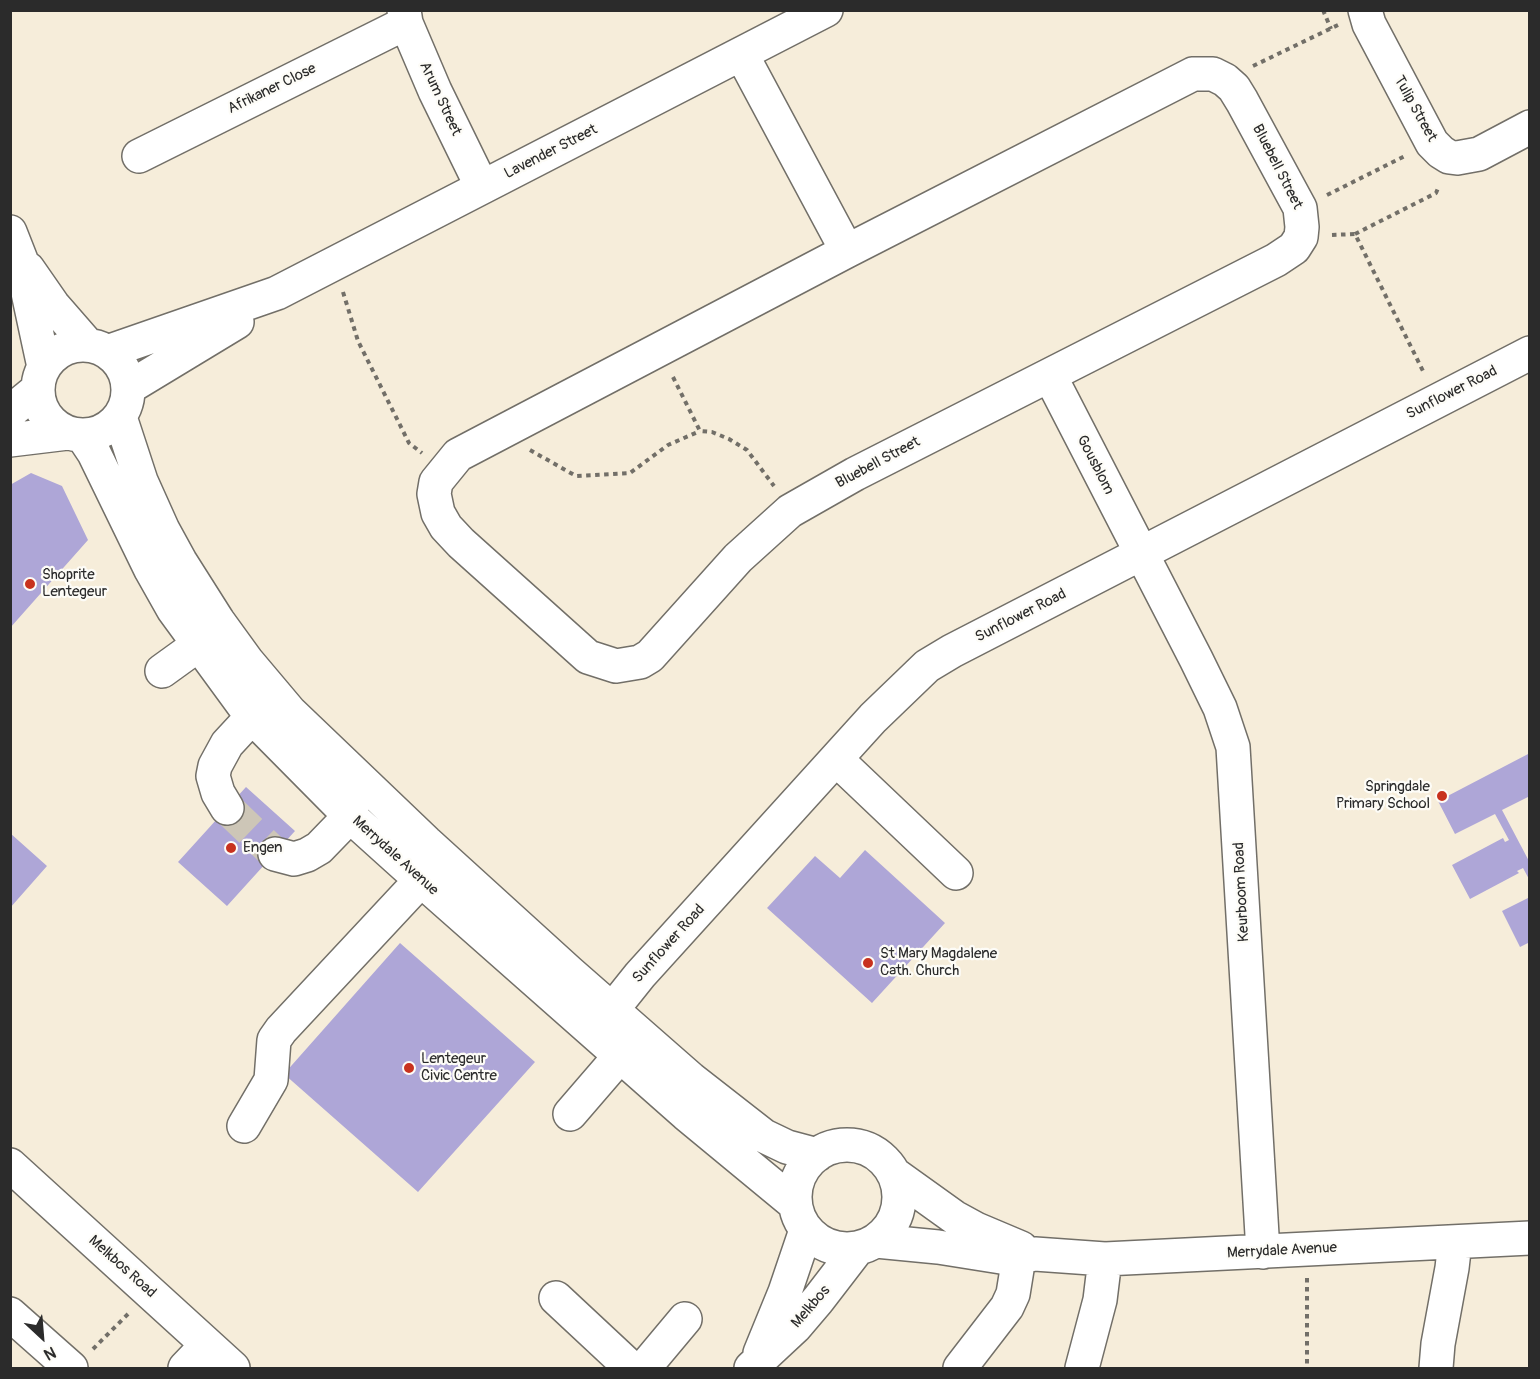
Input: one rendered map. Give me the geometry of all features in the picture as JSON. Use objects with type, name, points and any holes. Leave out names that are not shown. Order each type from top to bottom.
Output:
[{"type":"street","name":"Lavender Street","points":[[97,348],[277,293],[826,10]]},
{"type":"street","name":"Tulip Street","points":[[1365,11],[1369,24],[1440,150],[1457,158],[1479,154],[1530,128]]},
{"type":"street","name":"Afrikaner Close","points":[[139,156],[405,17]]},
{"type":"street","name":"Arum Street","points":[[405,17],[435,91],[482,187]]},
{"type":"street","points":[[742,55],[847,251]]},
{"type":"street","points":[[444,469],[458,455],[509,428],[1178,81],[1193,74],[1213,74],[1225,80]]},
{"type":"street","name":"Bluebell Street","points":[[444,469],[436,482],[434,494],[438,513],[446,527],[461,543],[588,657],[616,666],[640,662],[650,656],[738,558],[790,511],[855,474],[1276,261],[1294,248],[1300,223],[1242,101],[1225,80]]},
{"type":"street","points":[[10,440],[96,433],[110,427],[124,403],[125,374],[118,362],[97,348],[53,305],[16,246]]},
{"type":"street","points":[[16,246],[41,378],[40,403],[46,416],[55,426],[75,434]]},
{"type":"street","name":"Lavender Street","points":[[124,403],[277,293]]},
{"type":"street","points":[[10,412],[63,350],[97,348]]},
{"type":"street","name":"Sunflower Road","points":[[612,1010],[640,975],[873,718],[927,666],[1530,353]]},
{"type":"street","name":"Gousblom","points":[[1050,376],[1141,554]]},
{"type":"street","name":"Merrydale Avenue","points":[[124,403],[135,466],[163,530],[197,590],[247,661],[276,697],[426,842],[691,1079],[764,1136],[788,1147],[818,1155]]},
{"type":"street","name":"Merrydale Avenue","points":[[75,434],[103,471],[151,570],[173,609],[252,717],[350,816],[801,1217]]},
{"type":"street","name":"Keurboom Road","points":[[1141,554],[1220,708],[1233,747],[1263,1252]]},
{"type":"street","points":[[162,671],[198,645]]},
{"type":"street","points":[[227,808],[218,793],[213,776],[215,766],[227,744],[252,717]]},
{"type":"street","points":[[836,759],[956,873]]},
{"type":"street","points":[[275,854],[294,859],[319,848],[350,816],[356,776]]},
{"type":"street","points":[[244,1126],[272,1080],[274,1040],[281,1030],[421,880]]},
{"type":"street","points":[[570,1114],[620,1056]]},
{"type":"street","points":[[860,1147],[874,1153],[894,1174],[899,1189],[898,1205],[893,1221],[867,1245],[844,1250],[830,1246],[817,1240],[801,1217],[795,1190],[807,1164],[818,1155],[831,1148],[860,1147]]},
{"type":"street","name":"Melkbos Road","points":[[10,1165],[233,1368]]},
{"type":"street","name":"Merrydale Avenue","points":[[894,1174],[968,1225],[1027,1256]]},
{"type":"street","name":"Melkbos","points":[[754,1365],[785,1292],[801,1217]]},
{"type":"street","name":"Merrydale Avenue","points":[[867,1245],[938,1247],[1001,1257],[1105,1259],[1530,1238]]},
{"type":"street","points":[[1436,1368],[1455,1242]]},
{"type":"street","name":"Melkbos","points":[[754,1365],[795,1327],[867,1245]]},
{"type":"street","points":[[960,1368],[1007,1307],[1027,1256]]},
{"type":"street","points":[[1082,1368],[1100,1300],[1105,1259]]},
{"type":"street","points":[[556,1298],[631,1368]]},
{"type":"street","points":[[10,1314],[81,1360]]},
{"type":"street","points":[[644,1368],[685,1319]]},
{"type":"street","points":[[185,1368],[207,1345]]},
{"type":"path","points":[[1323,10],[1331,29]]},
{"type":"path","points":[[1225,80],[1365,11]]},
{"type":"path","points":[[1300,223],[1440,150]]},
{"type":"path","points":[[1300,223],[1355,234],[1436,193],[1440,150]]},
{"type":"path","points":[[1355,234],[1437,401]]},
{"type":"path","points":[[334,264],[358,341],[410,443],[444,469]]},
{"type":"path","points":[[659,349],[700,431]]},
{"type":"path","points":[[509,428],[533,453],[576,476],[630,473],[668,445],[700,431],[712,432],[747,450],[790,511]]},
{"type":"path","points":[[1307,1274],[1307,1368]]},
{"type":"path","points":[[81,1360],[149,1292]]},
{"type":"building","name":"Shoprite Lentegeur","points":[[31,473],[62,486],[88,540],[10,628],[10,485]]},
{"type":"building","points":[[1530,753],[1530,796],[1502,810],[1530,863],[1530,881],[1523,868],[1517,871],[1519,873],[1470,899],[1452,865],[1503,838],[1505,842],[1509,840],[1495,814],[1455,834],[1438,801]]},
{"type":"building","points":[[246,787],[295,831],[227,906],[178,862]]},
{"type":"building","points":[[10,833],[47,866],[10,908]]},
{"type":"building","name":"St Mary Magdalene Cath. Church","points":[[865,850],[945,923],[872,1003],[767,908],[815,856],[840,878]]},
{"type":"building","points":[[1530,897],[1530,942],[1520,947],[1502,911]]},
{"type":"building","name":"Lentegeur Civic Centre","points":[[400,943],[535,1062],[418,1192],[284,1074]]},
{"type":"tunnel","points":[[227,808],[275,854]]},
{"type":"place","name":"Shoprite Lentegeur","points":[[30,584]]},
{"type":"place","name":"Springdale Primary School","points":[[1442,796]]},
{"type":"place","name":"Engen","points":[[231,848]]},
{"type":"place","name":"St Mary Magdalene Cath. Church","points":[[868,963]]},
{"type":"place","name":"Lentegeur Civic Centre","points":[[409,1068]]}]
